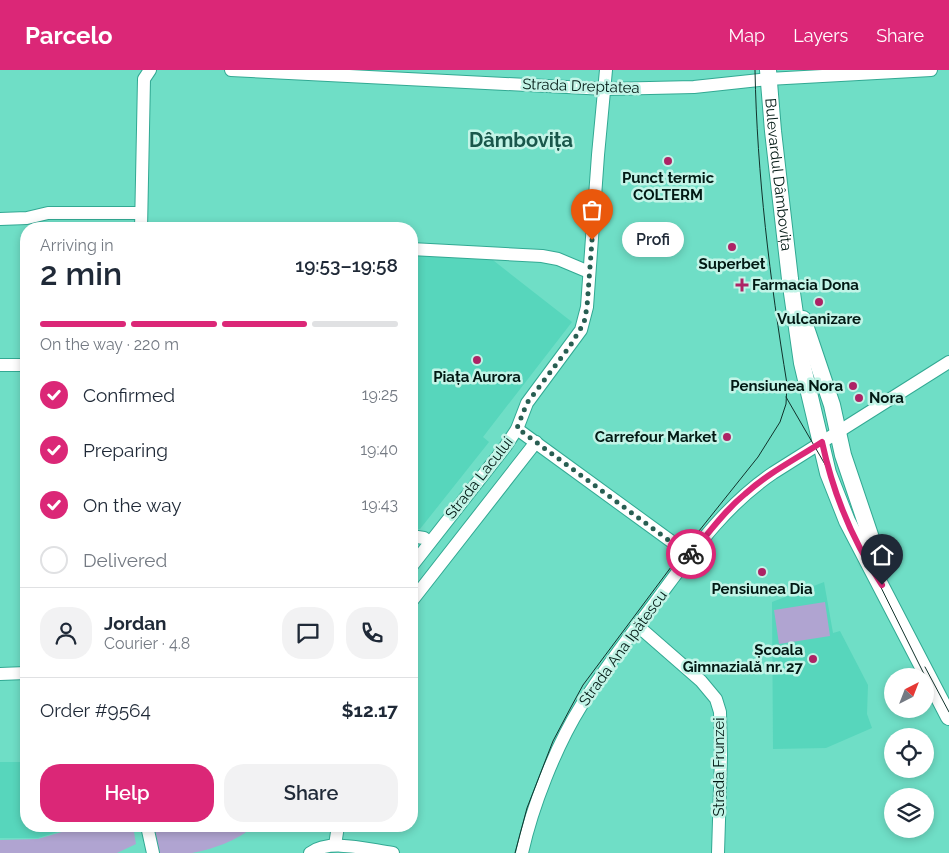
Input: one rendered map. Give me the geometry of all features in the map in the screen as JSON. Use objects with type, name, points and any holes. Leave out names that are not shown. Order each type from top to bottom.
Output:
[{"type":"main road","name":"Bulevardul Dâmbovița","points":[[768,75],[790,279],[802,363],[828,473],[847,521],[872,572],[882,585],[913,649],[949,716]]},
{"type":"main road","name":"Bulevardul Dâmbovița","points":[[790,279],[832,405],[843,455],[872,541],[882,585]]},
{"type":"street","points":[[141,222],[144,79],[149,70]]},
{"type":"street","name":"Strada Dreptatea","points":[[231,70],[606,89],[694,87],[768,75],[931,70]]},
{"type":"street","name":"Strada Lacului","points":[[418,558],[504,447],[517,428],[527,403],[581,330],[587,307],[598,155],[606,89],[606,70]]},
{"type":"street","points":[[0,219],[27,218],[48,213],[141,213]]},
{"type":"street","points":[[418,249],[542,256],[558,259],[589,272]]},
{"type":"street","name":"Strada Ana Ipătescu","points":[[522,853],[534,810],[560,745],[582,704],[690,556],[733,504],[773,473],[949,362]]},
{"type":"street","points":[[0,365],[20,365]]},
{"type":"street","points":[[517,428],[690,556]]},
{"type":"street","name":"Strada Lacului","points":[[418,591],[536,442]]},
{"type":"street","points":[[418,537],[430,542]]},
{"type":"street","name":"Strada Frunzei","points":[[638,626],[701,681],[716,699],[720,712],[721,747],[718,853]]},
{"type":"street","points":[[0,674],[20,673]]},
{"type":"street","points":[[148,832],[153,853]]},
{"type":"street","points":[[335,845],[337,832]]},
{"type":"street","points":[[310,853],[324,846],[335,845],[393,853]]},
{"type":"shaded area","name":"Piața Aurora","points":[[418,254],[489,257],[572,322],[483,437],[489,442],[420,529],[418,529]]},
{"type":"shaded area","name":"Școala Gimnazială nr. 27","points":[[824,582],[833,633],[840,631],[868,685],[867,714],[872,728],[826,748],[773,749],[772,602]]},
{"type":"shaded area","points":[[825,602],[830,636],[779,644],[774,610]]},
{"type":"shaded area","points":[[0,762],[20,762],[20,832],[58,832],[38,838],[0,838]]},
{"type":"shaded area","points":[[62,832],[134,832],[136,844],[117,853],[0,853],[0,840],[38,839]]},
{"type":"shaded area","points":[[152,832],[246,832],[224,844],[192,853],[160,853]]},
{"type":"tram line","points":[[515,853],[527,808],[553,741],[583,685],[683,551],[758,457],[780,422],[786,404],[787,384],[770,267],[758,149],[755,70]]},
{"type":"tram line","points":[[786,397],[830,473],[848,521],[921,668]]},
{"type":"tram line","points":[[925,667],[949,712]]},
{"type":"way so far","points":[[592,240],[584,323],[570,346],[527,403],[517,428],[690,556],[691,554]]},
{"type":"place","name":"Punct termic COLTERM","points":[[668,161]]},
{"type":"place","name":"Profi","points":[[592,240]]},
{"type":"place","name":"Superbet","points":[[732,247]]},
{"type":"place","name":"Farmacia Dona","points":[[742,285]]},
{"type":"place","name":"Vulcanizare","points":[[819,302]]},
{"type":"place","name":"Piața Aurora","points":[[477,360]]},
{"type":"place","name":"Pensiunea Nora","points":[[853,386]]},
{"type":"place","name":"Nora","points":[[859,398]]},
{"type":"place","name":"Carrefour Market","points":[[727,437]]},
{"type":"place","name":"Pensiunea Dia","points":[[762,572]]},
{"type":"place","name":"Școala Gimnazială nr. 27","points":[[813,659]]},
{"type":"district","name":"Dâmbovița","points":[[521,140]]},
{"type":"route","points":[[691,554],[733,504],[758,483],[822,442],[828,473],[847,521],[872,572],[882,585]]}]
